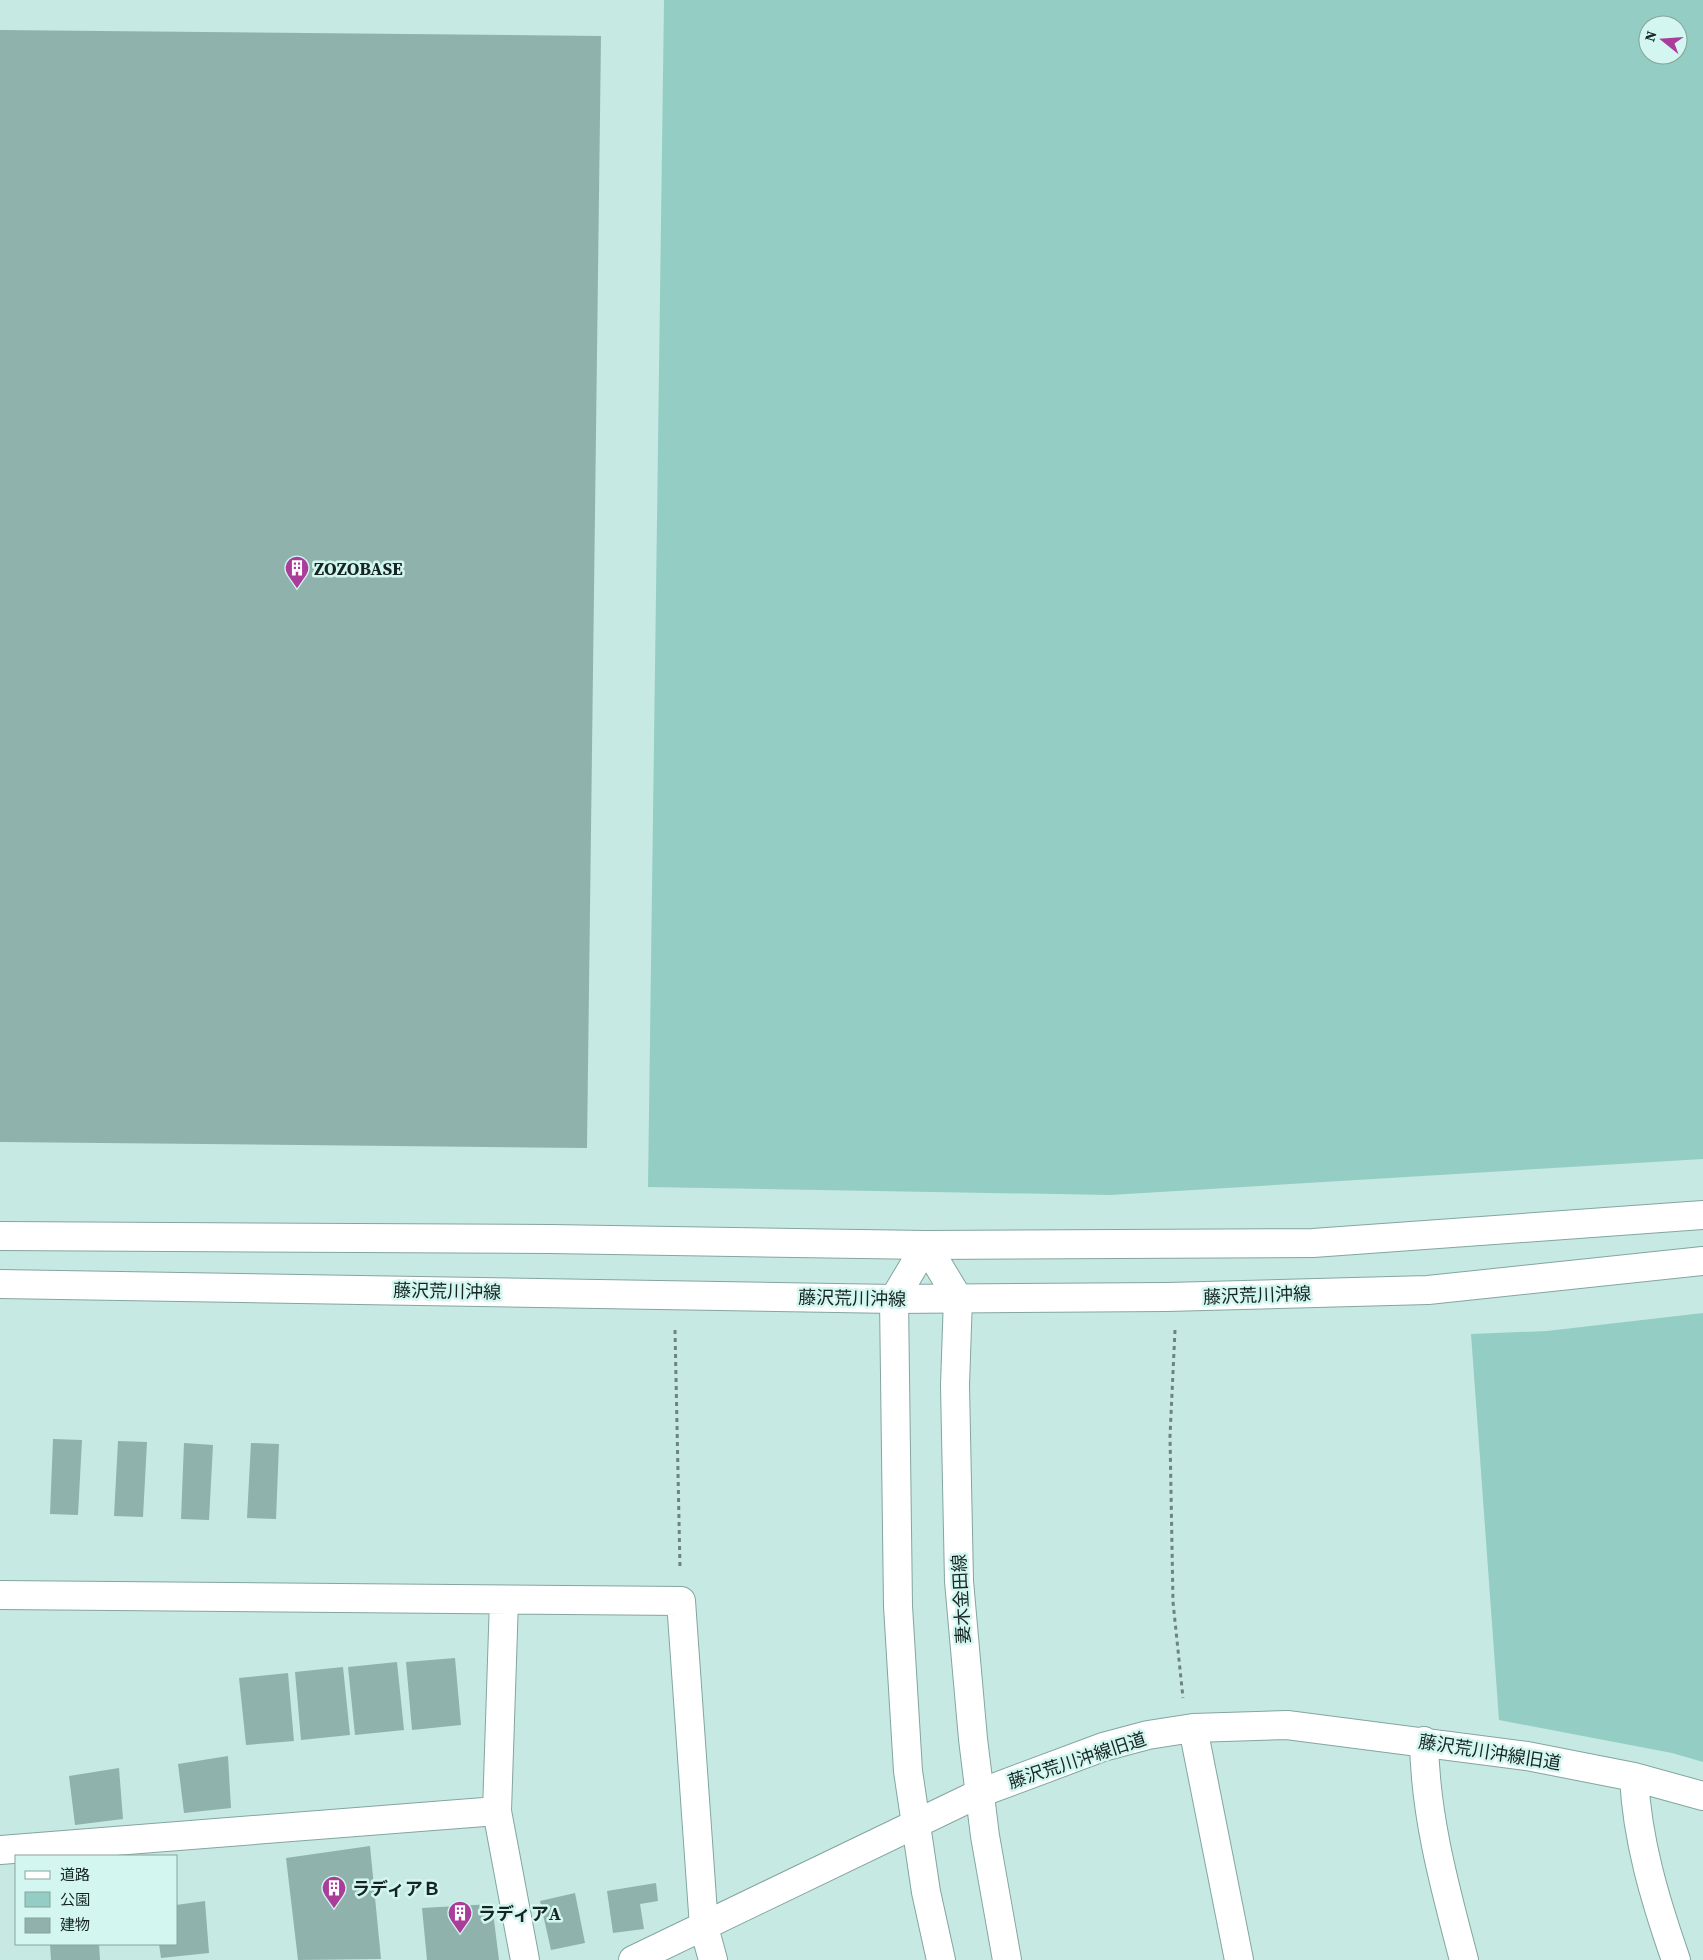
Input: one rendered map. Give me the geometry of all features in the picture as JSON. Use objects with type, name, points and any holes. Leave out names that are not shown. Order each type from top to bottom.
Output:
[{"type":"street","points":[[0,1236],[550,1239],[926,1245],[1313,1243],[1703,1215]]},
{"type":"street","points":[[926,1245],[958,1298]]},
{"type":"street","points":[[926,1245],[894,1299],[899,1616],[908,1771],[926,1892],[941,1960]]},
{"type":"street","name":"藤沢荒川沖線","points":[[0,1284],[894,1299],[1167,1297],[1428,1290],[1703,1261]]},
{"type":"street","name":"妻木金田線","points":[[958,1298],[955,1385],[959,1582],[968,1700],[980,1793],[1007,1960]]},
{"type":"street","points":[[0,1595],[681,1601],[704,1927],[713,1960]]},
{"type":"street","points":[[504,1600],[497,1810],[526,1960]]},
{"type":"street","name":"藤沢荒川沖線旧道","points":[[633,1960],[870,1848],[916,1823],[980,1793],[1102,1747],[1148,1735],[1193,1728],[1287,1725],[1424,1741],[1527,1756],[1634,1777],[1703,1796]]},
{"type":"street","points":[[1193,1728],[1239,1960]]},
{"type":"street","points":[[1424,1741],[1424,1779],[1438,1860],[1464,1960]]},
{"type":"street","points":[[1634,1777],[1636,1809],[1653,1894],[1676,1960]]},
{"type":"street","points":[[0,1850],[497,1810]]},
{"type":"path","points":[[1175,1329],[1170,1436],[1173,1602],[1183,1701]]},
{"type":"path","points":[[675,1330],[681,1601]]},
{"type":"green space","points":[[664,0],[1703,0],[1703,1159],[1110,1195],[648,1187]]},
{"type":"green space","points":[[1703,1313],[1703,1762],[1672,1753],[1499,1720],[1471,1334],[1547,1331]]},
{"type":"building","name":"ZOZOBASE","points":[[0,30],[601,36],[587,1148],[0,1142]]},
{"type":"building","points":[[53,1439],[82,1440],[78,1515],[50,1514]]},
{"type":"building","points":[[118,1441],[147,1442],[143,1517],[114,1516]]},
{"type":"building","points":[[184,1443],[213,1445],[209,1520],[181,1519]]},
{"type":"building","points":[[251,1443],[279,1444],[276,1519],[247,1518]]},
{"type":"building","points":[[455,1658],[461,1725],[412,1730],[406,1662]]},
{"type":"building","points":[[397,1662],[404,1730],[355,1735],[348,1667]]},
{"type":"building","points":[[343,1667],[350,1735],[301,1740],[295,1672]]},
{"type":"building","points":[[288,1673],[294,1741],[246,1745],[239,1678]]},
{"type":"building","points":[[228,1756],[231,1808],[184,1813],[178,1764]]},
{"type":"building","points":[[119,1768],[123,1819],[75,1825],[69,1776]]},
{"type":"building","name":"ラディアＢ","points":[[370,1846],[381,1959],[298,1960],[286,1858]]},
{"type":"building","points":[[656,1883],[658,1901],[640,1904],[644,1929],[613,1933],[607,1891]]},
{"type":"building","points":[[575,1893],[585,1943],[551,1950],[540,1901]]},
{"type":"building","points":[[205,1901],[209,1953],[161,1958],[159,1945],[178,1945],[178,1905]]},
{"type":"building","name":"ラディアA","points":[[492,1904],[499,1960],[427,1960],[422,1908]]},
{"type":"building","points":[[50,1945],[99,1945],[100,1960],[51,1960]]},
{"type":"place","name":"ZOZOBASE","points":[[297,589]]},
{"type":"place","name":"ラディアＢ","points":[[334,1909]]},
{"type":"place","name":"ラディアA","points":[[460,1934]]}]
